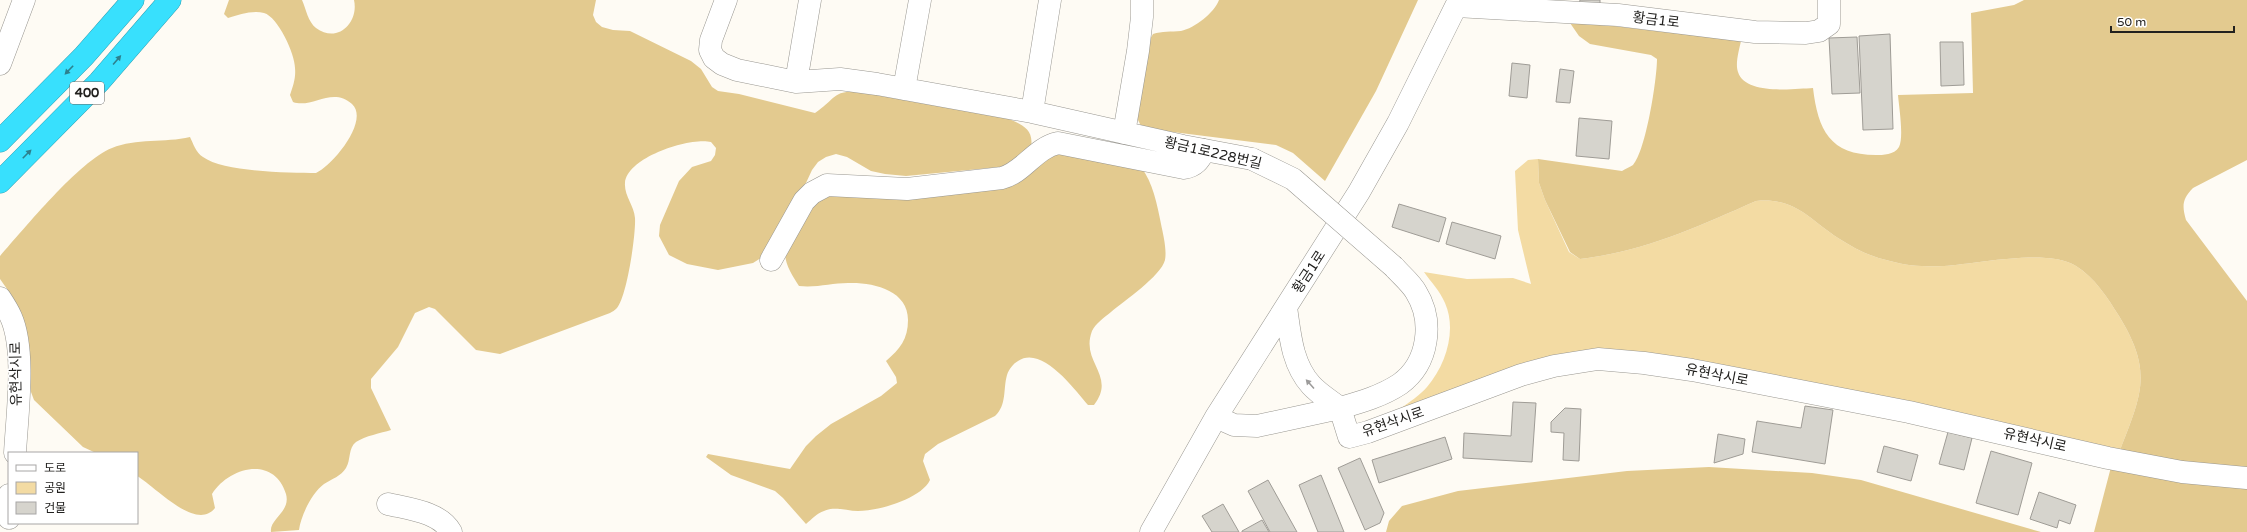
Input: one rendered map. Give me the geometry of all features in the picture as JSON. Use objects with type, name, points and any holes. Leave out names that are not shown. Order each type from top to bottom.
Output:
[{"type":"highway","name":"400","points":[[0,141],[84,56],[133,0]]},
{"type":"highway","name":"400","points":[[0,182],[99,82],[170,0]]},
{"type":"street","points":[[0,64],[24,0]]},
{"type":"street","name":"황금1로228번길","points":[[726,0],[711,40],[710,50],[714,58],[722,64],[737,70],[796,82],[840,79],[904,88],[1032,112],[1124,133],[1252,159],[1293,179],[1394,267],[1416,292],[1424,310],[1427,326],[1425,344],[1420,358],[1412,372],[1401,383],[1388,391],[1340,408]]},
{"type":"street","points":[[796,82],[810,0]]},
{"type":"street","points":[[904,88],[920,0]]},
{"type":"street","points":[[1032,112],[1050,0]]},
{"type":"street","points":[[1124,133],[1138,51],[1142,17],[1142,0]]},
{"type":"street","name":"황금1로","points":[[1151,532],[1216,417],[1366,180],[1398,123],[1458,3],[1618,15],[1755,32],[1806,33],[1819,31],[1829,24],[1829,0]]},
{"type":"street","points":[[771,260],[804,201],[812,193],[827,185],[907,189],[1002,178],[1016,172],[1043,149],[1058,143],[1184,168],[1196,164],[1205,150]]},
{"type":"street","name":"유현삭시로","points":[[0,298],[11,317],[18,345],[18,391],[15,452]]},
{"type":"street","points":[[1286,307],[1292,346],[1302,374],[1312,386],[1340,408]]},
{"type":"street","name":"유현삭시로","points":[[1340,408],[1349,437],[1368,432],[1521,375],[1547,368],[1598,359],[1644,362],[1902,411],[2108,458],[2182,472],[2247,478]]},
{"type":"street","points":[[1216,417],[1234,425],[1257,426],[1340,408]]},
{"type":"street","points":[[388,504],[434,516],[447,524],[451,532]]},
{"type":"green space","points":[[1538,159],[1539,183],[1545,200],[1569,252],[1580,259],[1649,244],[1692,229],[1756,201],[1770,201],[1781,202],[1801,211],[1838,238],[1857,249],[1870,255],[1897,263],[1917,266],[1937,266],[1958,265],[2012,258],[2048,258],[2063,261],[2076,266],[2095,282],[2105,295],[2119,316],[2137,353],[2140,369],[2138,399],[2119,453],[1623,354],[1401,408],[1421,393],[1434,378],[1444,358],[1450,336],[1450,324],[1445,303],[1424,272],[1467,279],[1513,278],[1531,284],[1518,230],[1515,171],[1528,160]]},
{"type":"shaded area","points":[[229,0],[302,0],[309,19],[313,25],[324,32],[332,33],[339,32],[350,23],[355,8],[354,0],[596,0],[593,15],[596,22],[602,27],[613,30],[630,31],[691,61],[701,69],[712,87],[718,91],[739,94],[815,113],[841,93],[865,93],[1009,119],[1023,126],[1029,132],[1031,136],[1031,147],[1010,164],[1000,167],[906,176],[871,171],[847,157],[836,154],[826,157],[818,162],[812,170],[799,198],[764,256],[753,263],[718,270],[687,264],[669,255],[659,236],[660,225],[679,181],[692,167],[711,161],[715,155],[716,148],[711,142],[701,141],[675,146],[648,157],[636,165],[628,174],[625,183],[626,192],[634,213],[635,226],[624,291],[621,301],[614,311],[500,354],[476,350],[435,309],[429,307],[415,313],[398,347],[371,379],[371,388],[391,430],[364,438],[353,445],[348,465],[344,471],[324,484],[315,493],[302,518],[299,530],[271,532],[273,523],[283,511],[287,500],[286,494],[280,482],[272,474],[262,470],[251,469],[229,477],[212,494],[215,508],[207,514],[197,515],[176,505],[138,477],[138,452],[94,452],[83,447],[34,400],[31,392],[20,314],[12,296],[0,279],[0,256],[53,196],[84,166],[112,148],[131,143],[190,137],[198,153],[213,162],[225,166],[257,171],[304,173],[316,173],[323,169],[339,153],[353,131],[356,121],[356,112],[352,104],[345,99],[337,97],[330,97],[307,103],[293,102],[290,95],[295,79],[294,62],[285,37],[275,21],[264,13],[259,12],[250,12],[228,18],[224,14]]},
{"type":"shaded area","points":[[1219,0],[1418,0],[1376,91],[1325,181],[1293,153],[1276,145],[1149,129],[1141,126],[1137,118],[1149,41],[1153,34],[1181,31],[1192,27],[1213,10]]},
{"type":"shaded area","points":[[2024,0],[2247,0],[2247,160],[2193,188],[2185,199],[2184,211],[2186,220],[2247,301],[2247,469],[2201,465],[2119,453],[2138,399],[2140,369],[2137,353],[2119,316],[2100,288],[2083,271],[2076,266],[2063,261],[2048,258],[2012,258],[1958,265],[1937,266],[1917,266],[1897,263],[1870,255],[1857,249],[1838,238],[1801,211],[1781,202],[1770,201],[1756,201],[1692,229],[1649,244],[1580,259],[1570,252],[1545,200],[1539,183],[1538,159],[1622,171],[1633,165],[1638,157],[1646,131],[1657,69],[1657,59],[1651,55],[1590,44],[1579,36],[1570,23],[1614,26],[1741,41],[1737,69],[1742,79],[1750,84],[1771,89],[1813,88],[1818,116],[1823,128],[1837,145],[1860,154],[1882,155],[1894,152],[1899,147],[1901,129],[1898,95],[1973,93],[1971,13],[2014,5]]},
{"type":"shaded area","points":[[1050,152],[1141,167],[1149,180],[1154,194],[1166,251],[1165,260],[1162,266],[1150,281],[1100,321],[1092,331],[1090,352],[1102,385],[1100,395],[1094,405],[1088,405],[1057,371],[1047,364],[1037,359],[1027,358],[1018,361],[1011,367],[1008,373],[1003,402],[999,412],[995,416],[938,444],[925,454],[923,461],[930,480],[918,493],[898,503],[876,509],[858,511],[836,509],[828,510],[819,513],[806,524],[775,491],[731,475],[706,457],[708,454],[790,469],[806,446],[816,436],[831,424],[881,396],[897,383],[896,377],[886,361],[899,348],[907,333],[908,320],[902,301],[896,295],[887,290],[868,284],[848,283],[799,286],[788,268],[785,257],[787,242],[819,194],[917,193]]},
{"type":"shaded area","points":[[1709,467],[1812,473],[1861,480],[2041,532],[1386,532],[1389,521],[1402,506],[1458,491],[1627,471]]},
{"type":"shaded area","points":[[2111,467],[2247,488],[2247,532],[2094,532]]},
{"type":"building","points":[[1580,0],[1600,0],[1600,6],[1579,4]]},
{"type":"building","points":[[1890,34],[1893,129],[1863,130],[1859,36]]},
{"type":"building","points":[[1857,37],[1860,93],[1832,94],[1829,38]]},
{"type":"building","points":[[1940,42],[1963,42],[1964,85],[1941,86]]},
{"type":"building","points":[[1512,63],[1530,65],[1527,98],[1509,96]]},
{"type":"building","points":[[1560,69],[1574,71],[1570,103],[1556,102]]},
{"type":"building","points":[[1579,118],[1612,121],[1609,159],[1576,156]]},
{"type":"building","points":[[1399,204],[1446,218],[1439,242],[1392,227]]},
{"type":"building","points":[[1452,222],[1501,236],[1495,259],[1446,244]]},
{"type":"building","points":[[1513,402],[1536,403],[1532,462],[1463,458],[1464,433],[1511,436]]},
{"type":"building","points":[[1805,406],[1833,410],[1825,464],[1752,452],[1757,421],[1801,428]]},
{"type":"building","points":[[1565,408],[1581,409],[1579,461],[1563,460],[1564,433],[1551,432],[1551,422]]},
{"type":"building","points":[[1948,432],[1972,438],[1964,470],[1939,464]]},
{"type":"building","points":[[1718,434],[1745,439],[1743,454],[1714,463]]},
{"type":"building","points":[[1445,437],[1452,459],[1379,483],[1372,460]]},
{"type":"building","points":[[1884,446],[1918,455],[1911,481],[1877,472]]},
{"type":"building","points":[[1991,451],[2032,463],[2018,515],[1976,503]]},
{"type":"building","points":[[1360,458],[1384,513],[1380,523],[1365,530],[1338,468]]},
{"type":"building","points":[[1321,475],[1344,532],[1318,532],[1299,485]]},
{"type":"building","points":[[1268,480],[1297,532],[1270,532],[1248,491]]},
{"type":"building","points":[[2039,492],[2076,505],[2070,524],[2059,520],[2057,528],[2030,519]]},
{"type":"building","points":[[1223,504],[1239,532],[1212,532],[1202,516]]},
{"type":"building","points":[[1262,520],[1269,532],[1242,532],[1242,531]]}]
